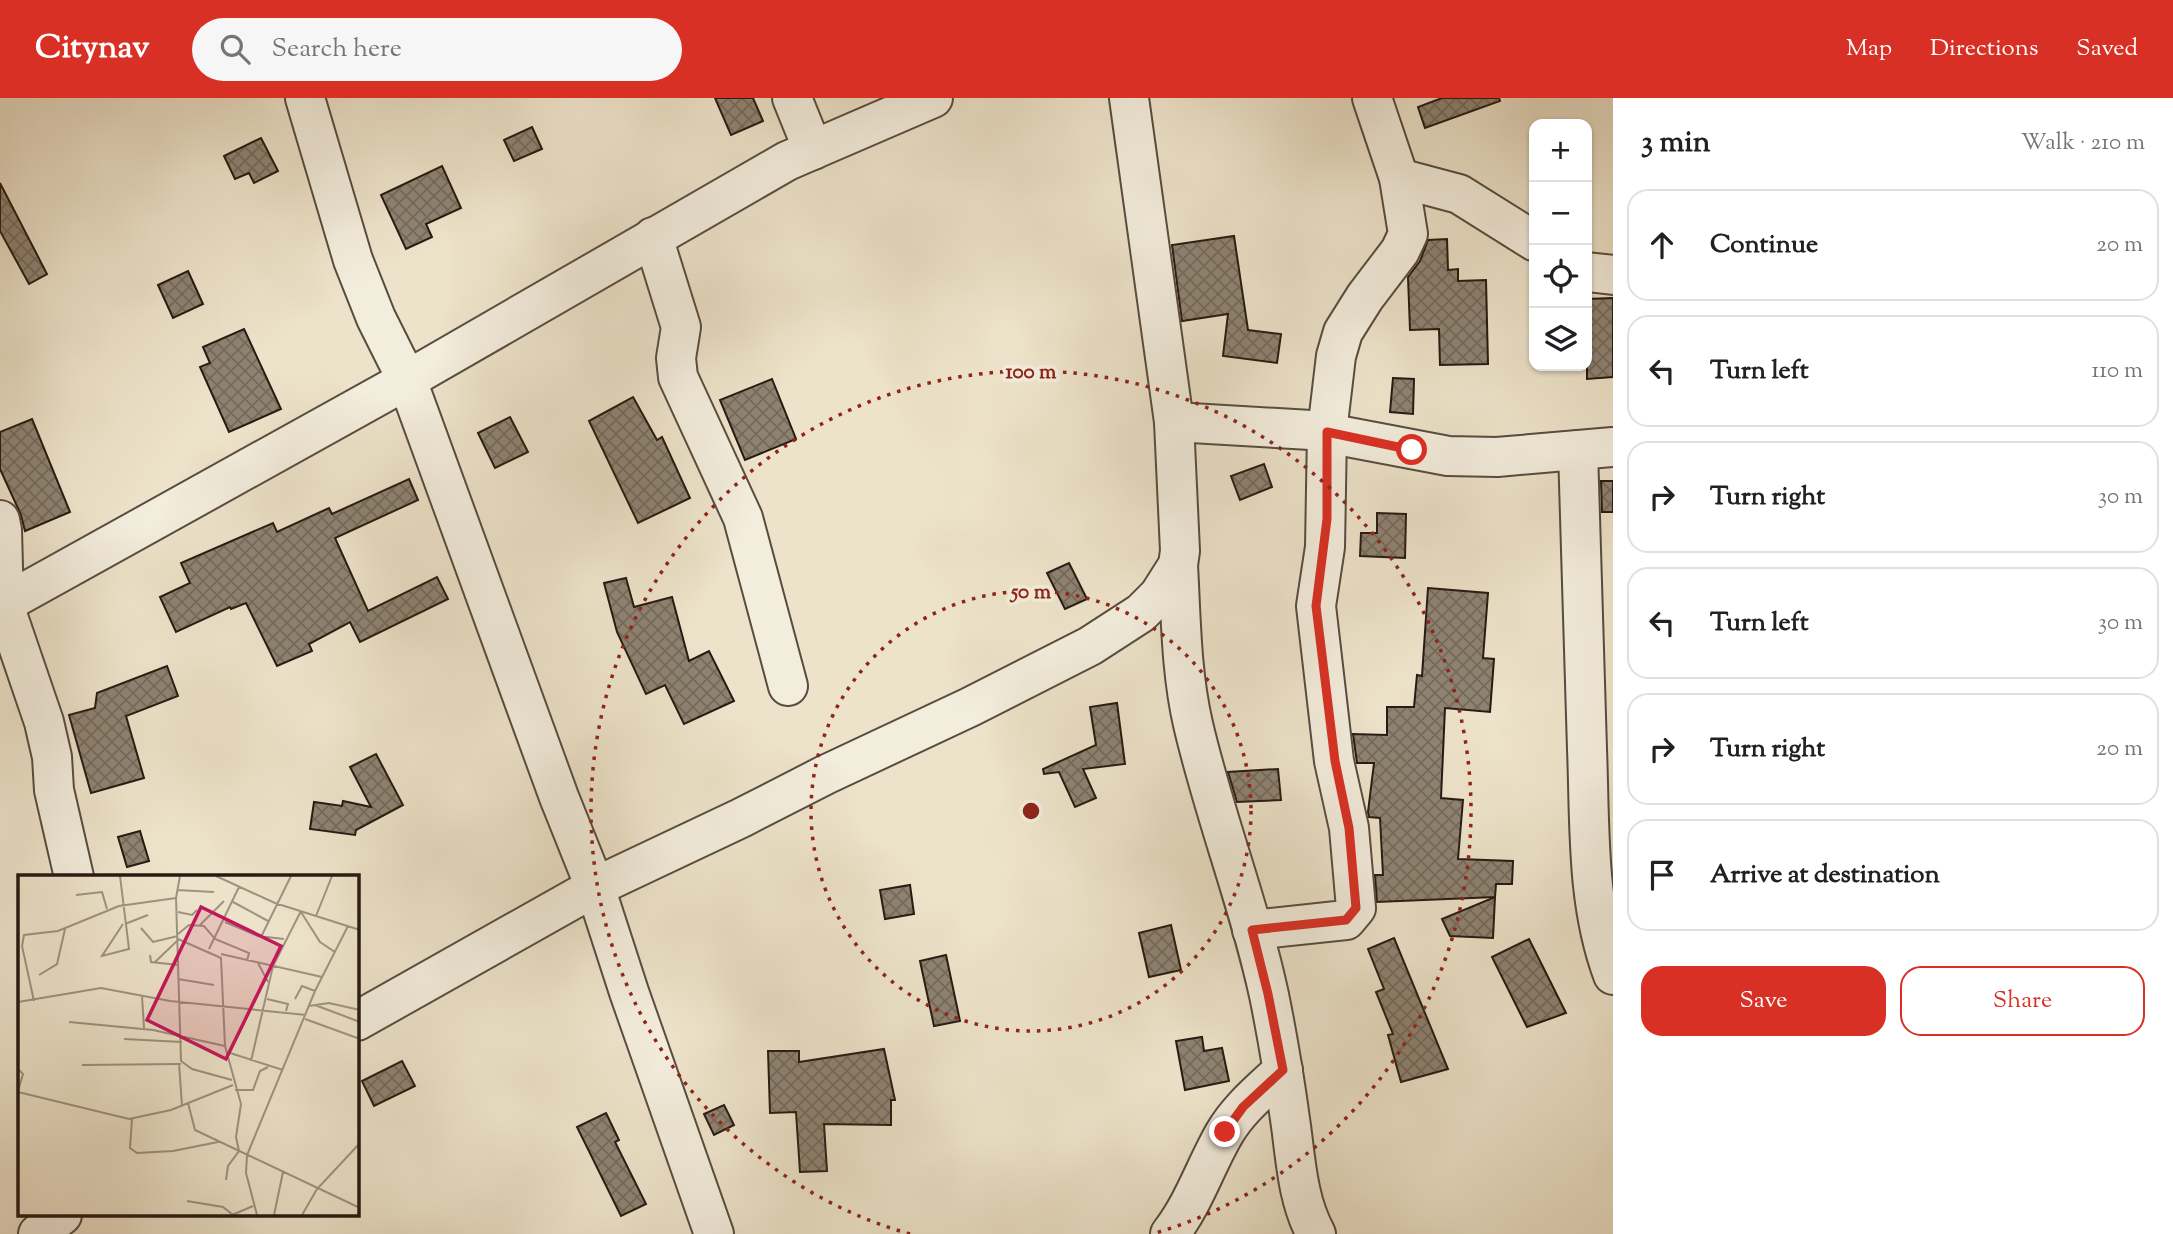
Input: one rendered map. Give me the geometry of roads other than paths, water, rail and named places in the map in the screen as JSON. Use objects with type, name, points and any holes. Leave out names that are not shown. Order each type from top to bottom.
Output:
[{"type":"street","points":[[305,98],[353,260],[376,318],[407,380],[559,797],[595,887],[713,1234]]},
{"type":"street","points":[[792,98],[813,150]]},
{"type":"street","points":[[2,606],[407,380],[787,161],[933,98]]},
{"type":"street","points":[[1129,98],[1174,422],[1184,668],[1192,721],[1268,994],[1283,1070],[1301,1197],[1307,1218],[1316,1234]]},
{"type":"street","points":[[1252,930],[1346,920],[1356,908],[1349,828],[1335,761],[1316,606],[1327,519],[1327,432],[1336,356],[1343,332],[1400,251],[1408,234],[1399,178],[1372,98]]},
{"type":"street","points":[[1399,178],[1459,194],[1529,238]]},
{"type":"street","points":[[653,237],[681,327],[676,358],[678,377],[743,517],[788,686]]},
{"type":"street","points":[[1592,273],[1613,275]]},
{"type":"street","points":[[1174,422],[1327,432],[1448,456],[1497,457],[1596,449],[1590,847],[1596,914],[1611,962]]},
{"type":"street","points":[[0,520],[2,606],[44,723],[52,757],[54,790],[74,875]]},
{"type":"street","points":[[359,1020],[595,887],[970,707],[1090,646],[1141,613],[1158,595],[1178,565]]},
{"type":"street","points":[[1170,1234],[1194,1199],[1225,1132],[1243,1107],[1283,1070]]},
{"type":"street","points":[[38,1234],[61,1216]]},
{"type":"street","points":[[77,1234],[82,1216]]}]
